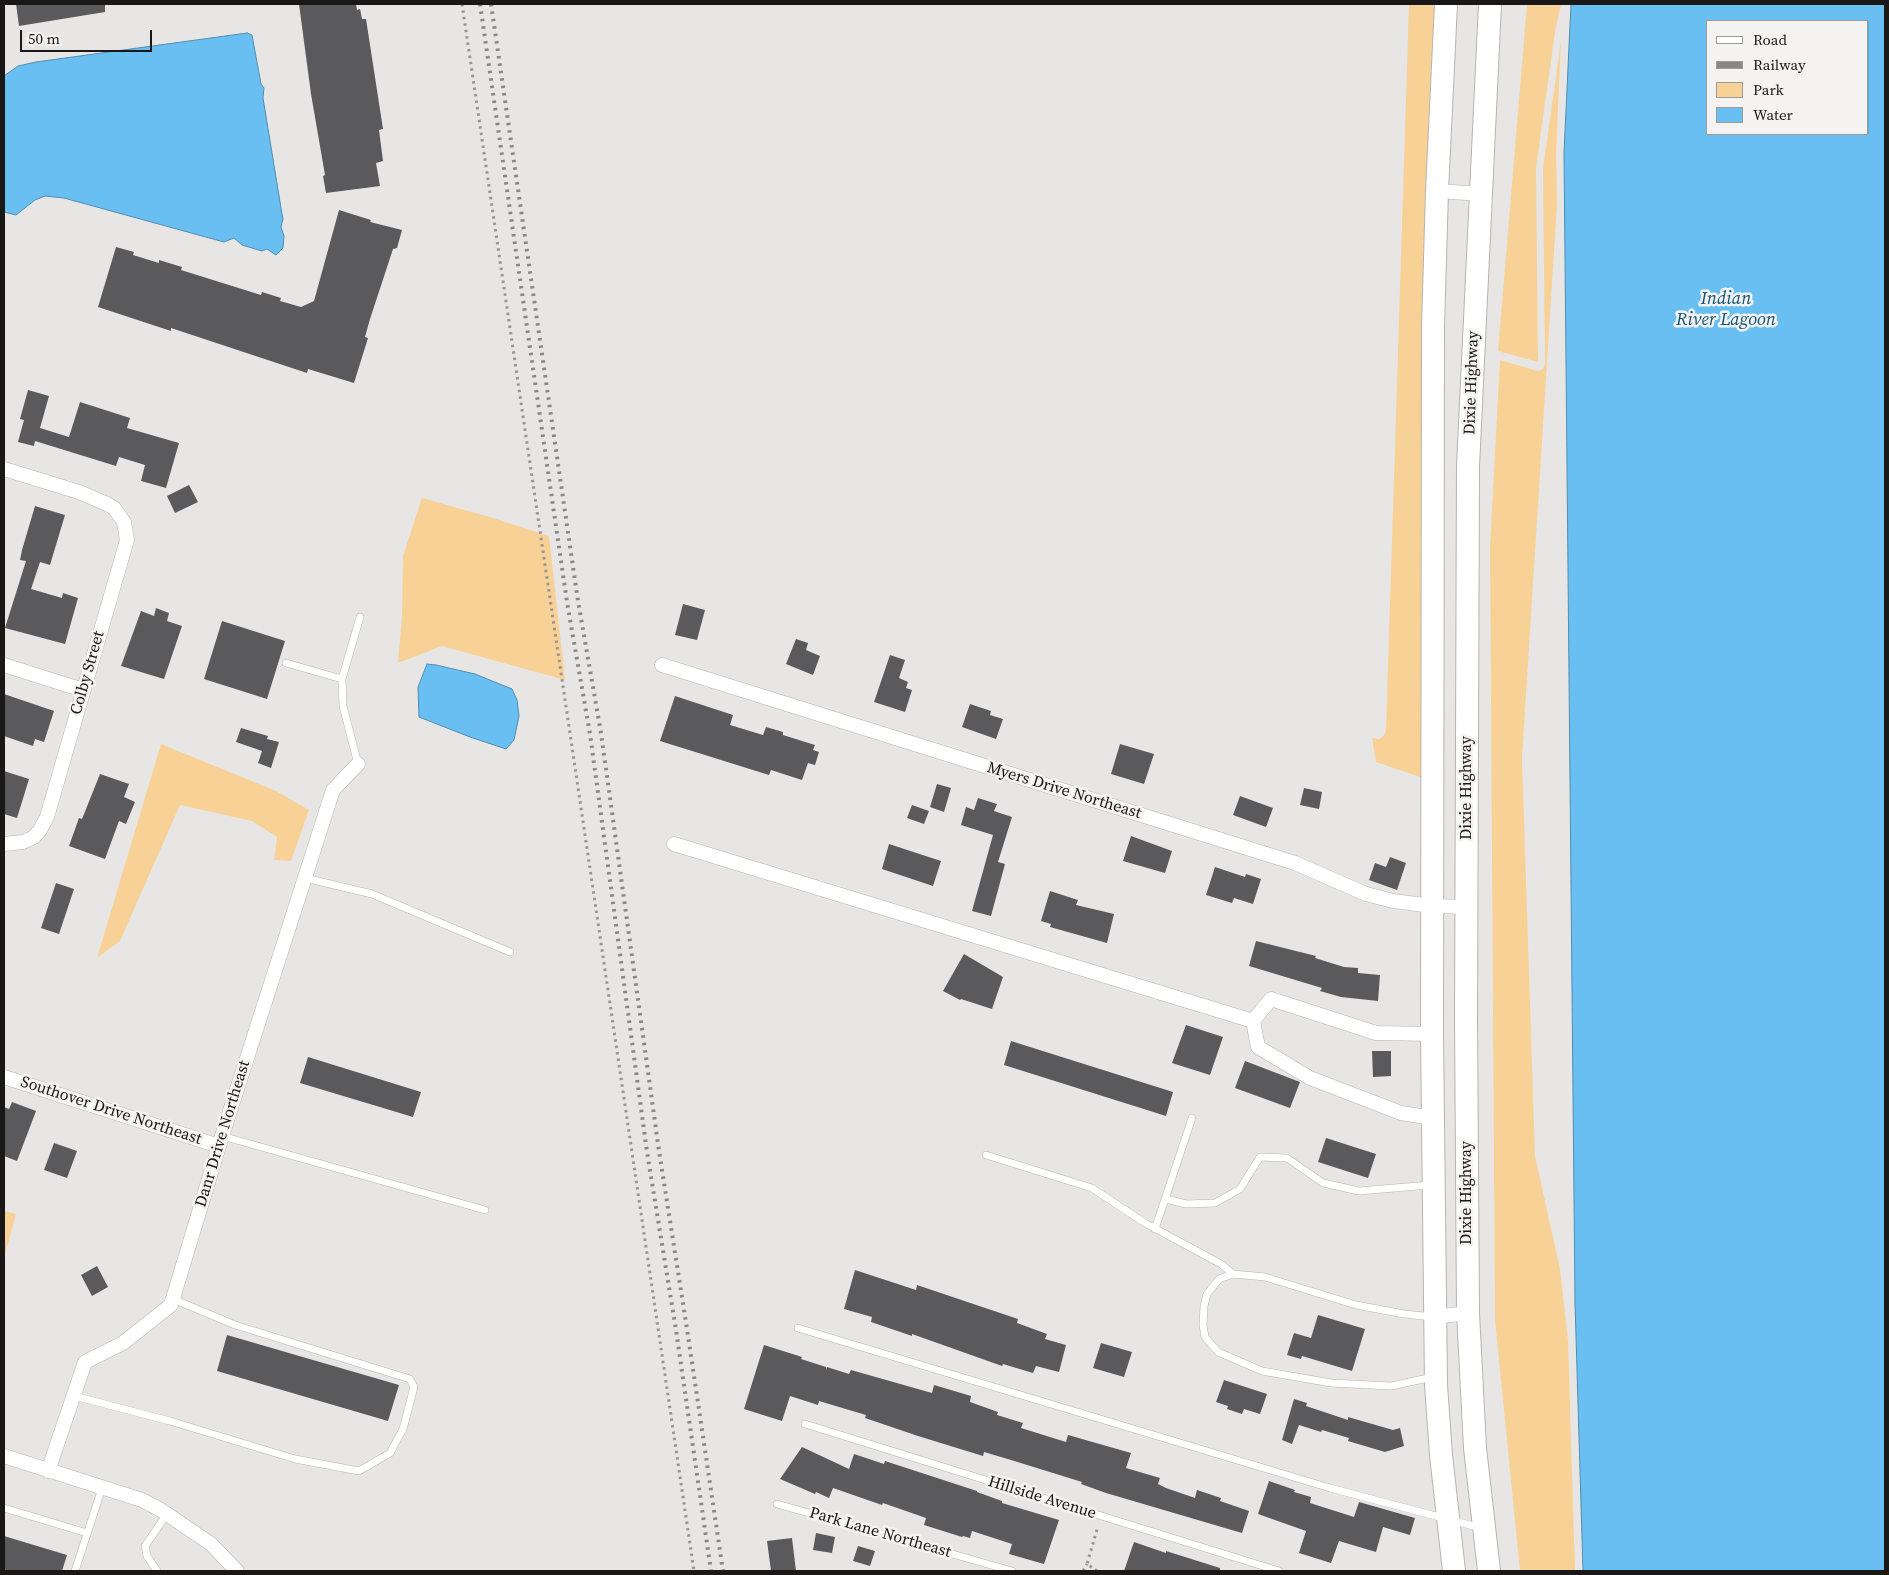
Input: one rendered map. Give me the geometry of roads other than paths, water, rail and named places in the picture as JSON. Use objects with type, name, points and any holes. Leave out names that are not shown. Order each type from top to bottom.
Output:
[{"type":"main road","name":"Dixie Highway","points":[[1446,4],[1433,327],[1432,1118],[1435,1377],[1441,1455],[1454,1571]]},
{"type":"main road","name":"Dixie Highway","points":[[1489,1571],[1475,1448],[1468,1313],[1466,1028],[1468,466],[1490,4]]},
{"type":"street","points":[[1438,191],[1482,194]]},
{"type":"street","name":"Colby Street","points":[[4,469],[79,492],[104,502],[114,508],[124,522],[126,540],[47,816],[34,837],[23,842],[4,844]]},
{"type":"street","points":[[4,665],[83,690]]},
{"type":"street","name":"Myers Drive Northeast","points":[[662,665],[1295,864],[1366,894],[1393,901],[1467,908]]},
{"type":"street","name":"Danr Drive Northeast","points":[[48,1471],[86,1362],[122,1343],[171,1305],[220,1141],[334,790],[358,764]]},
{"type":"street","points":[[674,844],[1252,1021]]},
{"type":"street","points":[[1252,1021],[1271,999],[1376,1033],[1432,1034]]},
{"type":"street","points":[[1252,1021],[1258,1047],[1310,1078],[1401,1113],[1432,1118]]},
{"type":"street","name":"Southover Drive Northeast","points":[[4,1077],[220,1141]]},
{"type":"street","points":[[1434,1317],[1468,1313]]},
{"type":"street","points":[[4,1456],[142,1500],[167,1514],[211,1544],[237,1571]]},
{"type":"lane","points":[[358,764],[343,706],[342,679],[360,617]]},
{"type":"lane","points":[[286,663],[342,679]]},
{"type":"lane","points":[[305,878],[372,894],[510,952]]},
{"type":"lane","points":[[1155,1229],[1192,1118]]},
{"type":"lane","points":[[220,1141],[485,1210]]},
{"type":"lane","points":[[986,1155],[1092,1188],[1155,1229],[1221,1264],[1233,1274]]},
{"type":"lane","points":[[1166,1199],[1186,1204],[1215,1203],[1240,1189],[1260,1156],[1287,1158],[1323,1183],[1359,1191],[1433,1184]]},
{"type":"lane","points":[[1434,1317],[1404,1314],[1356,1305],[1264,1278],[1233,1274],[1219,1280],[1207,1294],[1202,1325],[1205,1337],[1218,1352],[1262,1371],[1331,1383],[1391,1386],[1435,1377]]},
{"type":"lane","points":[[74,1396],[170,1421],[295,1459],[360,1471],[390,1453],[403,1429],[414,1387],[410,1379],[226,1322],[173,1299]]},
{"type":"lane","points":[[798,1328],[1330,1488],[1484,1529]]},
{"type":"lane","name":"Hillside Avenue","points":[[805,1424],[1279,1571]]},
{"type":"lane","points":[[75,1571],[102,1488]]},
{"type":"lane","name":"Park Lane Northeast","points":[[777,1504],[1012,1571]]},
{"type":"lane","points":[[4,1508],[87,1533]]},
{"type":"lane","points":[[157,1571],[147,1556],[145,1546],[167,1514]]},
{"type":"water","name":"Indian River Lagoon","points":[[1571,4],[1885,4],[1885,1571],[1583,1571],[1575,1303],[1564,153]]},
{"type":"water","points":[[247,33],[252,35],[261,84],[264,88],[263,98],[283,219],[281,227],[284,236],[283,248],[276,255],[267,249],[262,251],[242,245],[234,238],[224,242],[64,198],[45,196],[35,200],[16,215],[4,212],[4,76],[18,66],[36,62]]},
{"type":"water","points":[[427,664],[475,674],[512,689],[517,700],[519,716],[514,740],[506,749],[419,717],[418,687]]},
{"type":"railway","points":[[480,4],[567,602],[590,734],[647,1152],[676,1330],[711,1571]]},
{"type":"railway","points":[[491,4],[578,601],[601,733],[659,1151],[723,1571]]}]
